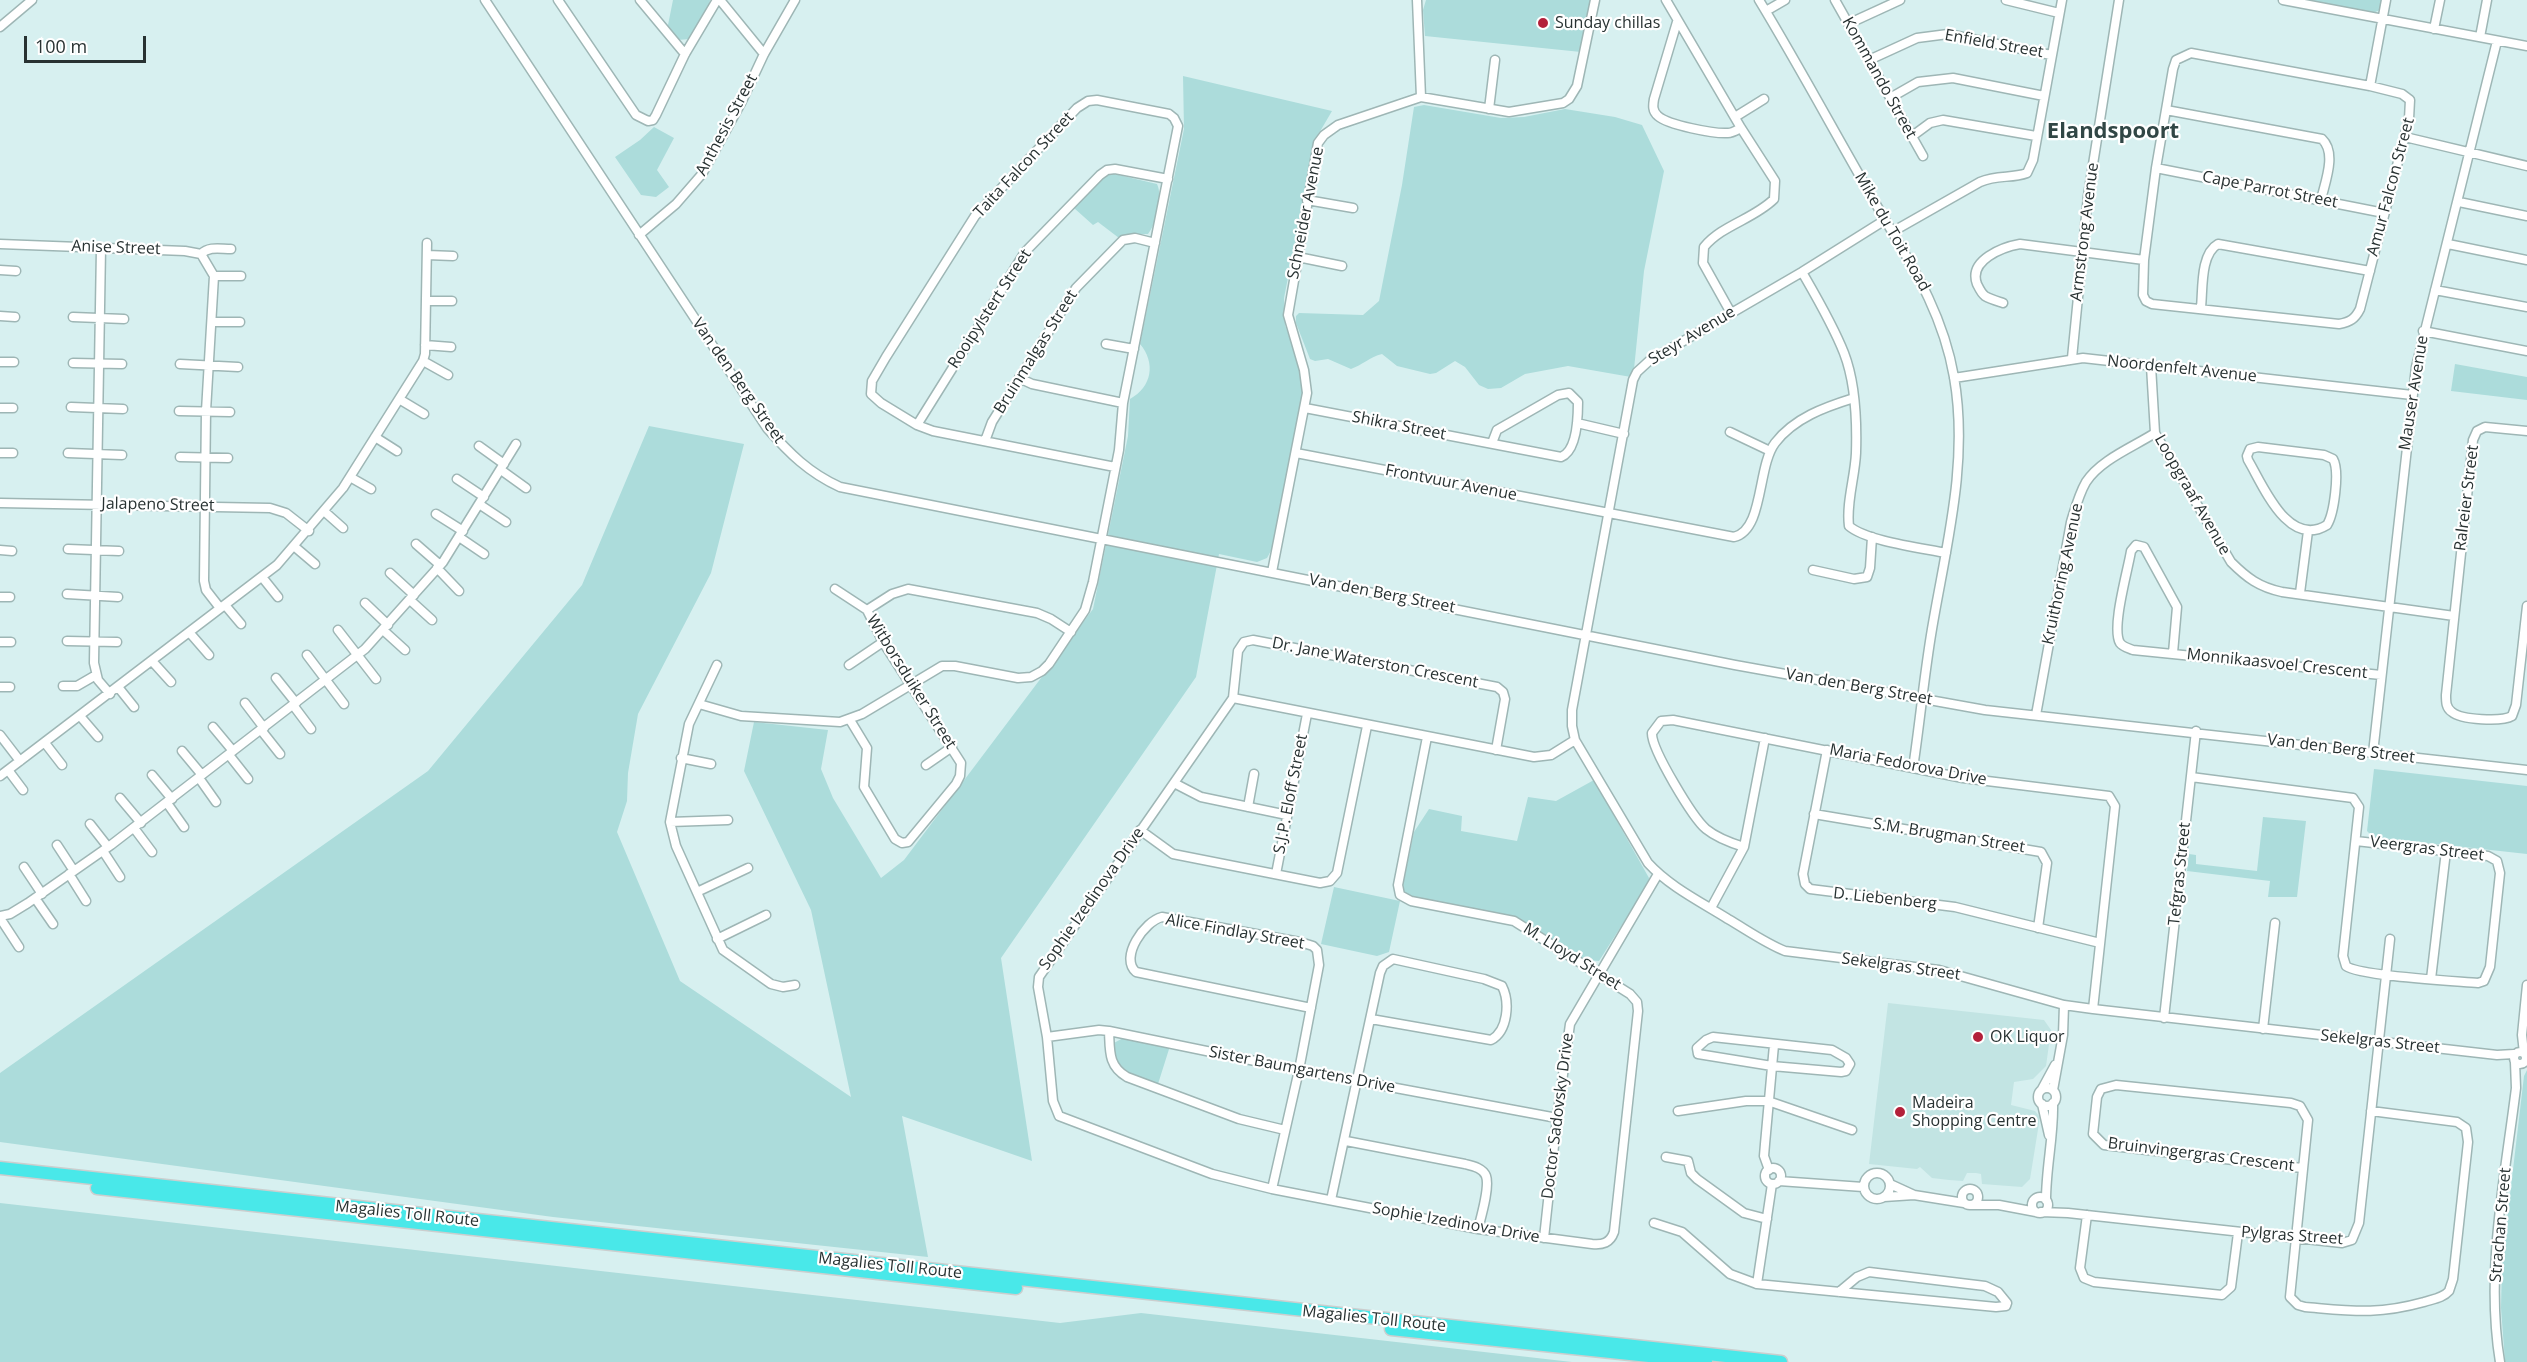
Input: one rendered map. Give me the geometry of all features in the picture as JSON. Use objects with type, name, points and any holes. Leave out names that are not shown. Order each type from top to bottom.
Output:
[{"type":"highway","name":"Magalies Toll Route","points":[[0,1168],[1781,1362]]},
{"type":"highway","name":"Magalies Toll Route","points":[[0,1176],[534,1237],[1706,1362]]},
{"type":"street","points":[[0,27],[32,0]]},
{"type":"street","name":"Van den Berg Street","points":[[485,0],[548,92],[639,236],[767,428],[810,471],[849,489],[1736,665],[1985,710],[2196,731],[2527,770]]},
{"type":"street","points":[[558,0],[636,115],[642,120],[653,120],[685,54],[719,0],[764,54]]},
{"type":"street","points":[[640,0],[685,54]]},
{"type":"street","name":"Anthesis Street","points":[[639,236],[688,193],[702,174],[742,101],[764,54],[795,0]]},
{"type":"street","points":[[1417,0],[1421,97]]},
{"type":"street","name":"Schneider Avenue","points":[[1272,572],[1305,408],[1304,370],[1288,315],[1315,155],[1324,135],[1338,124],[1421,97],[1489,109],[1519,111],[1553,105],[1569,99],[1577,86],[1594,0]]},
{"type":"street","points":[[1666,0],[1677,22],[1769,171],[1776,190],[1774,199],[1767,206],[1719,233],[1704,247],[1703,263],[1731,313]]},
{"type":"street","name":"Mike du Toit Road","points":[[1759,0],[1922,280],[1935,310],[1954,378],[1959,451],[1955,495],[1921,697],[1922,710],[1913,768]]},
{"type":"street","points":[[1766,11],[1785,0]]},
{"type":"street","name":"Kommando Street","points":[[1835,0],[1923,156]]},
{"type":"street","points":[[1850,23],[1900,0]]},
{"type":"street","points":[[2006,0],[2059,13]]},
{"type":"street","points":[[1892,232],[1980,182],[1992,177],[2027,173],[2033,160],[2062,0]]},
{"type":"street","name":"Armstrong Avenue","points":[[2072,358],[2081,252],[2097,132],[2120,0]]},
{"type":"street","points":[[2283,0],[2480,38],[2527,44]]},
{"type":"street","points":[[2370,86],[2386,0]]},
{"type":"street","points":[[2434,29],[2440,0]]},
{"type":"street","points":[[2480,38],[2487,0]]},
{"type":"street","points":[[1677,22],[1654,99],[1655,113],[1665,120],[1719,133],[1730,133],[1741,128]]},
{"type":"street","name":"Enfield Street","points":[[1869,60],[1917,38],[1948,34],[2052,55]]},
{"type":"street","name":"Mauser Avenue","points":[[2373,753],[2412,394],[2423,331],[2448,244],[2498,41]]},
{"type":"street","name":"Amur Falcon Street","points":[[2191,54],[2370,86],[2402,94],[2410,100],[2411,110],[2360,309],[2356,317],[2349,322],[2339,324],[2152,304],[2146,301],[2143,295],[2144,260],[2156,168],[2176,60],[2191,54]]},
{"type":"street","points":[[1489,109],[1495,60]]},
{"type":"street","points":[[1890,98],[1918,82],[1953,78],[2044,96]]},
{"type":"street","name":"Taita Falcon Street","points":[[699,704],[728,713],[764,718],[827,723],[849,720],[939,668],[950,666],[1018,678],[1031,677],[1049,664],[1071,632],[1088,604],[1115,467],[1123,403],[1178,126],[1172,116],[1096,99],[1077,108],[975,216],[873,379],[870,388],[874,398],[933,431],[1115,467]]},
{"type":"street","points":[[1735,117],[1764,99]]},
{"type":"street","points":[[2166,110],[2322,139],[2328,145],[2330,154],[2321,200]]},
{"type":"street","points":[[1911,137],[1930,123],[1943,120],[2036,136]]},
{"type":"street","points":[[2404,137],[2527,166]]},
{"type":"street","name":"Cape Parrot Street","points":[[2156,168],[2384,213]]},
{"type":"street","name":"Rooipylstert Street","points":[[917,424],[1025,252],[1100,175],[1107,170],[1114,169],[1168,179]]},
{"type":"street","points":[[1307,200],[1353,208]]},
{"type":"street","points":[[2458,202],[2527,216]]},
{"type":"street","name":"Steyr Avenue","points":[[1585,634],[1624,434],[1630,391],[1637,372],[1648,362],[1802,272],[1885,220]]},
{"type":"street","name":"Bruinmalgas Street","points":[[985,441],[989,426],[1073,291],[1117,246],[1131,238],[1155,243]]},
{"type":"street","points":[[0,776],[262,577],[295,547],[325,512],[350,477],[423,361],[427,243]]},
{"type":"street","name":"Anise Street","points":[[0,244],[185,251],[201,254],[212,248],[231,249]]},
{"type":"street","points":[[2003,303],[1985,296],[1979,290],[1975,280],[1981,262],[2007,246],[2020,244],[2144,260]]},
{"type":"street","points":[[2201,308],[2206,261],[2210,251],[2218,244],[2370,271]]},
{"type":"street","points":[[2448,244],[2527,260]]},
{"type":"street","points":[[101,248],[94,642],[96,675],[110,694]]},
{"type":"street","points":[[201,254],[214,276],[206,411],[204,584],[241,624]]},
{"type":"street","points":[[427,255],[453,256]]},
{"type":"street","points":[[1298,257],[1341,266]]},
{"type":"street","points":[[0,270],[16,271]]},
{"type":"street","points":[[1802,272],[1827,316],[1845,355],[1854,398],[1856,460],[1849,526],[1855,531],[1872,537],[1946,553]]},
{"type":"street","points":[[214,276],[241,276]]},
{"type":"street","points":[[2435,290],[2527,307]]},
{"type":"street","points":[[426,301],[452,301]]},
{"type":"street","points":[[0,316],[15,317]]},
{"type":"street","points":[[73,317],[124,319]]},
{"type":"street","points":[[213,322],[240,322]]},
{"type":"street","points":[[2423,331],[2527,351]]},
{"type":"street","points":[[1106,344],[1134,349]]},
{"type":"street","points":[[425,345],[451,347]]},
{"type":"street","name":"Noordenfelt Avenue","points":[[1954,378],[2072,358],[2412,394]]},
{"type":"street","points":[[423,361],[448,375]]},
{"type":"street","points":[[0,362],[14,362]]},
{"type":"street","points":[[73,363],[122,364]]},
{"type":"street","points":[[180,364],[238,367]]},
{"type":"street","name":"Loopgraaf Avenue","points":[[2151,366],[2155,433],[2231,562],[2257,585],[2269,589],[2389,606]]},
{"type":"street","points":[[1019,378],[1032,384],[1123,403]]},
{"type":"street","name":"Shikra Street","points":[[1305,408],[1561,457],[1569,452],[1577,423],[1578,402],[1569,393],[1563,393],[1497,430],[1492,443]]},
{"type":"street","points":[[1730,432],[1770,451],[1776,442],[1807,417],[1821,409],[1854,398]]},
{"type":"street","points":[[399,399],[424,414]]},
{"type":"street","points":[[71,407],[123,409]]},
{"type":"street","points":[[0,408],[13,408]]},
{"type":"street","points":[[179,411],[230,412]]},
{"type":"street","points":[[1577,423],[1624,434]]},
{"type":"street","name":"Ralreier Street","points":[[2527,431],[2485,427],[2477,431],[2475,436],[2454,616],[2447,706],[2451,712],[2459,716],[2501,720],[2512,716],[2516,705],[2527,606]]},
{"type":"street","name":"Kruithoring Avenue","points":[[2036,715],[2071,522],[2080,495],[2086,482],[2104,465],[2155,433]]},
{"type":"street","points":[[375,437],[397,451]]},
{"type":"street","points":[[19,947],[0,917],[10,914],[39,896],[106,849],[357,655],[385,628],[439,567],[516,444]]},
{"type":"street","points":[[479,446],[526,488]]},
{"type":"street","points":[[2268,448],[2324,455],[2333,459],[2336,472],[2329,521],[2322,528],[2308,531],[2300,529],[2280,515],[2248,460],[2250,449],[2268,448]]},
{"type":"street","name":"Frontvuur Avenue","points":[[1296,453],[1726,536],[1741,535],[1752,522],[1765,462],[1770,451]]},
{"type":"street","points":[[0,453],[13,453]]},
{"type":"street","points":[[68,453],[122,454]]},
{"type":"street","points":[[180,457],[228,458]]},
{"type":"street","points":[[350,477],[371,489]]},
{"type":"street","points":[[457,479],[506,522]]},
{"type":"street","name":"Jalapeno Street","points":[[0,503],[274,508],[286,513],[309,531]]},
{"type":"street","points":[[325,512],[343,528]]},
{"type":"street","points":[[436,514],[484,554]]},
{"type":"street","points":[[2300,593],[2308,531]]},
{"type":"street","points":[[1813,570],[1854,579],[1867,577],[1870,568],[1872,537]]},
{"type":"street","points":[[416,544],[459,591]]},
{"type":"street","name":"Monnikaasvoel Crescent","points":[[2173,653],[2177,615],[2175,600],[2144,546],[2136,544],[2131,552],[2118,625],[2121,645],[2133,650],[2381,675]]},
{"type":"street","points":[[295,547],[315,564]]},
{"type":"street","points":[[68,549],[119,551]]},
{"type":"street","points":[[0,550],[12,551]]},
{"type":"street","points":[[390,573],[432,620]]},
{"type":"street","points":[[262,577],[278,597]]},
{"type":"street","name":"Witborsduiker Street","points":[[835,589],[867,610],[883,642],[913,685],[961,763],[958,780],[914,837],[902,843],[895,839],[864,787],[867,748],[849,720]]},
{"type":"street","points":[[867,610],[892,594],[908,589],[1037,614],[1051,619],[1071,632]]},
{"type":"street","points":[[67,594],[118,597]]},
{"type":"street","points":[[0,597],[10,597]]},
{"type":"street","points":[[365,603],[405,650]]},
{"type":"street","points":[[2389,606],[2454,616]]},
{"type":"street","points":[[338,630],[376,679]]},
{"type":"street","points":[[189,632],[208,655]]},
{"type":"street","name":"Sekelgras Street","points":[[1585,634],[1571,715],[1575,740],[1640,852],[1658,874],[1769,944],[1785,951],[1938,970],[2064,1005],[2093,1010],[2520,1058]]},
{"type":"street","name":"Dr. Jane Waterston Crescent","points":[[1233,698],[1238,651],[1248,640],[1482,684],[1497,687],[1505,695],[1496,750]]},
{"type":"street","points":[[67,641],[117,642]]},
{"type":"street","points":[[0,642],[10,642]]},
{"type":"street","points":[[849,665],[883,642]]},
{"type":"street","points":[[307,656],[344,704]]},
{"type":"street","points":[[152,661],[171,682]]},
{"type":"street","points":[[717,664],[691,718],[681,758],[670,822],[676,846],[717,939],[725,952],[771,984],[783,987],[795,985]]},
{"type":"street","points":[[63,686],[77,686],[96,675]]},
{"type":"street","points":[[276,678],[311,729]]},
{"type":"street","points":[[0,687],[10,687]]},
{"type":"street","points":[[118,687],[134,707]]},
{"type":"street","points":[[1233,698],[1534,758],[1558,752],[1575,740]]},
{"type":"street","name":"Sophie Izedinova Drive","points":[[1233,698],[1039,977],[1038,991],[1047,1037],[1053,1101],[1056,1110],[1064,1119],[1212,1174],[1272,1189],[1478,1229],[1599,1245],[1612,1239],[1614,1232]]},
{"type":"street","points":[[245,703],[280,754]]},
{"type":"street","name":"S.J.P. Eloff Street","points":[[1276,874],[1307,714]]},
{"type":"street","points":[[80,716],[98,737]]},
{"type":"street","name":"Maria Fedorova Drive","points":[[1744,846],[1729,842],[1712,833],[1695,818],[1655,748],[1652,733],[1661,721],[1673,720],[1973,779],[2103,794],[2110,797],[2115,806],[2093,1010]]},
{"type":"street","points":[[1140,830],[1173,854],[1320,883],[1330,882],[1336,876],[1367,726]]},
{"type":"street","points":[[213,727],[248,779]]},
{"type":"street","name":"Tefgras Street","points":[[2164,1017],[2196,731]]},
{"type":"street","points":[[0,735],[20,761]]},
{"type":"street","name":"M. Lloyd Street","points":[[1427,737],[1398,885],[1400,895],[1411,901],[1514,921],[1630,994],[1638,1007],[1614,1232]]},
{"type":"street","points":[[1711,908],[1744,846],[1765,738]]},
{"type":"street","points":[[45,743],[62,765]]},
{"type":"street","points":[[926,765],[952,747]]},
{"type":"street","name":"D. Liebenberg","points":[[1827,750],[1802,876],[1810,889],[1955,907],[2100,943]]},
{"type":"street","points":[[182,751],[216,802]]},
{"type":"street","points":[[681,758],[711,764]]},
{"type":"street","points":[[8,770],[23,790]]},
{"type":"street","points":[[1248,807],[1254,774]]},
{"type":"street","points":[[152,775],[184,827]]},
{"type":"street","points":[[2191,777],[2347,795],[2356,800],[2359,807],[2344,961],[2350,969],[2431,979],[2446,851]]},
{"type":"street","points":[[1174,783],[1201,797],[1287,815]]},
{"type":"street","points":[[120,798],[152,852]]},
{"type":"street","name":"S.M. Brugman Street","points":[[1814,814],[2041,852],[2047,863],[2038,928]]},
{"type":"street","points":[[670,822],[728,820]]},
{"type":"street","points":[[90,824],[120,877]]},
{"type":"street","name":"Veergras Street","points":[[2356,841],[2488,856],[2497,861],[2500,873],[2490,967],[2486,980],[2478,983],[2431,979]]},
{"type":"street","points":[[57,845],[86,901]]},
{"type":"street","points":[[24,867],[53,924]]},
{"type":"street","points":[[697,892],[748,868]]},
{"type":"street","name":"Doctor Sadovsky Drive","points":[[1544,1238],[1570,1024],[1658,874]]},
{"type":"street","points":[[717,939],[766,915]]},
{"type":"street","name":"Alice Findlay Street","points":[[1272,1189],[1311,1008],[1319,957],[1317,950],[1308,944],[1162,917],[1154,920],[1132,948],[1129,959],[1136,972],[1311,1008]]},
{"type":"street","points":[[2263,1029],[2275,923]]},
{"type":"street","name":"Pylgras Street","points":[[1884,1197],[1914,1195],[1968,1204],[2009,1206],[2039,1212],[2087,1215],[2294,1239],[2348,1242],[2355,1235],[2359,1223],[2377,1041],[2390,939]]},
{"type":"street","points":[[1331,1200],[1346,1141],[1357,1081],[1380,973],[1383,966],[1393,959],[1495,981],[1502,986],[1506,995],[1504,1027],[1500,1036],[1491,1041],[1371,1018]]},
{"type":"street","name":"Strachan Street","points":[[2500,1362],[2495,1325],[2496,1259],[2527,986]]},
{"type":"street","points":[[2041,1200],[2047,1207],[2039,1212],[2032,1206],[2041,1200],[2046,1184],[2053,1127],[2053,1103],[2056,1098],[2053,1090],[2059,1059],[2064,1005]]},
{"type":"street","name":"Sister Baumgartens Drive","points":[[1047,1037],[1099,1030],[1109,1031],[1299,1070],[1557,1118]]},
{"type":"street","points":[[1109,1031],[1111,1063],[1119,1073],[1126,1077],[1239,1119],[1285,1130]]},
{"type":"street","points":[[1713,1037],[1832,1050],[1846,1058],[1850,1064],[1846,1071],[1841,1072],[1772,1066],[1701,1056],[1697,1052],[1706,1040],[1713,1037]]},
{"type":"street","points":[[1774,1045],[1764,1156],[1769,1170],[1765,1178],[1863,1187]]},
{"type":"street","points":[[2050,1139],[2038,1096],[2059,1059]]},
{"type":"street","name":"Bruinvingergras Crescent","points":[[2302,1168],[2104,1145],[2093,1134],[2097,1096],[2101,1089],[2116,1084],[2296,1104],[2304,1110],[2308,1120],[2294,1239],[2290,1297],[2298,1305],[2376,1312],[2394,1310],[2439,1297],[2449,1291],[2453,1279],[2468,1142],[2466,1128],[2452,1121],[2371,1111]]},
{"type":"street","points":[[2042,1089],[2053,1090]]},
{"type":"street","points":[[1678,1111],[1746,1101],[1768,1101],[1852,1130]]},
{"type":"street","points":[[2042,1104],[2048,1106],[2053,1103]]},
{"type":"street","points":[[1346,1141],[1466,1164],[1481,1171],[1485,1175],[1486,1185],[1478,1229]]},
{"type":"street","points":[[1666,1157],[1688,1161],[1691,1173],[1697,1179],[1744,1213],[1767,1219]]},
{"type":"street","points":[[1757,1284],[1767,1219],[1777,1179],[1775,1169],[1769,1170]]},
{"type":"street","points":[[1873,1173],[1885,1176],[1890,1184],[1889,1191],[1877,1200],[1869,1197],[1863,1187],[1866,1178],[1873,1173]]},
{"type":"street","name":"Pylgras Street","points":[[1890,1184],[1914,1195]]},
{"type":"street","points":[[1971,1190],[1977,1195],[1976,1202],[1968,1204],[1962,1196],[1964,1192],[1971,1190]]},
{"type":"street","name":"Pylgras Street","points":[[1941,1199],[1964,1192]]},
{"type":"street","name":"Pylgras Street","points":[[1977,1195],[1999,1205]]},
{"type":"street","name":"Pylgras Street","points":[[2009,1206],[2041,1200],[2068,1213]]},
{"type":"street","points":[[2087,1215],[2080,1268],[2084,1278],[2094,1282],[2222,1295],[2227,1293],[2232,1283],[2238,1233]]},
{"type":"street","points":[[1654,1223],[1682,1232],[1730,1274],[1757,1284],[1839,1292],[1996,1307],[2002,1307],[2007,1303],[1998,1292],[1985,1286],[1869,1272],[1857,1277],[1839,1292]]},
{"type":"shaded area","points":[[673,0],[710,0],[709,6],[690,39],[677,40],[667,30]]},
{"type":"shaded area","points":[[1426,0],[1590,0],[1581,52],[1425,36],[1423,10]]},
{"type":"shaded area","points":[[2307,0],[2384,0],[2380,10],[2373,13]]},
{"type":"shaded area","points":[[1183,76],[1332,111],[1315,140],[1284,298],[1285,325],[1301,369],[1304,393],[1273,547],[1267,558],[1257,562],[1219,554],[1196,677],[1001,958],[1032,1161],[902,1116],[928,1257],[553,1217],[0,1142],[0,1073],[428,771],[582,585],[649,426],[744,444],[711,573],[638,714],[628,773],[627,801],[617,832],[680,981],[851,1097],[811,910],[744,771],[754,722],[828,730],[821,769],[833,798],[881,878],[904,860],[1093,609],[1128,436],[1130,399],[1143,388],[1149,374],[1148,359],[1140,344],[1184,129]]},
{"type":"shaded area","points":[[1424,105],[1501,118],[1524,117],[1565,109],[1615,117],[1642,125],[1664,171],[1644,271],[1634,369],[1631,377],[1568,366],[1525,374],[1501,388],[1488,389],[1479,385],[1465,367],[1455,361],[1436,373],[1430,374],[1397,366],[1382,354],[1351,369],[1328,359],[1315,361],[1310,359],[1296,323],[1296,316],[1299,313],[1363,315],[1379,301],[1402,185],[1414,107]]},
{"type":"shaded area","points":[[654,127],[674,138],[657,170],[669,187],[656,197],[641,195],[615,157]]},
{"type":"shaded area","points":[[1110,173],[1157,184],[1158,209],[1148,234],[1129,234],[1119,238],[1098,222],[1093,225],[1074,208],[1104,176]]},
{"type":"shaded area","points":[[2455,364],[2527,377],[2527,400],[2451,391]]},
{"type":"shaded area","points":[[2374,769],[2527,786],[2527,854],[2373,837],[2367,831]]},
{"type":"shaded area","points":[[1594,780],[1649,878],[1648,884],[1599,961],[1586,960],[1518,918],[1409,896],[1404,892],[1403,884],[1414,832],[1429,809],[1462,816],[1461,831],[1517,841],[1528,797],[1556,801]]},
{"type":"shaded area","points":[[2263,817],[2306,821],[2297,897],[2268,897],[2270,881],[2187,871],[2189,854],[2196,855],[2196,864],[2257,871]]},
{"type":"shaded area","points":[[1334,887],[1400,901],[1389,952],[1377,956],[1321,944]]},
{"type":"shaded area","name":"Madeira Shopping Centre","points":[[1888,1003],[2044,1020],[2051,1030],[2046,1066],[2033,1079],[2014,1082],[2011,1105],[2035,1111],[2040,1117],[2030,1179],[2022,1187],[1982,1184],[1981,1174],[1976,1173],[1967,1173],[1963,1181],[1949,1180],[1932,1178],[1920,1167],[1917,1169],[1869,1164]]},
{"type":"shaded area","points":[[1123,1038],[1170,1046],[1158,1084],[1132,1075],[1120,1067],[1114,1053],[1114,1043]]},
{"type":"shaded area","points":[[2527,1070],[2527,1362],[2505,1362],[2501,1308],[2502,1263],[2524,1076]]},
{"type":"shaded area","points":[[0,1203],[1060,1323],[1141,1313],[1572,1362],[0,1362]]},
{"type":"place","name":"Sunday chillas","points":[[1543,23]]},
{"type":"place","name":"OK Liquor","points":[[1978,1037]]},
{"type":"place","name":"Madeira Shopping Centre","points":[[1900,1112]]},
{"type":"district","name":"Elandspoort","points":[[2113,132]]}]
